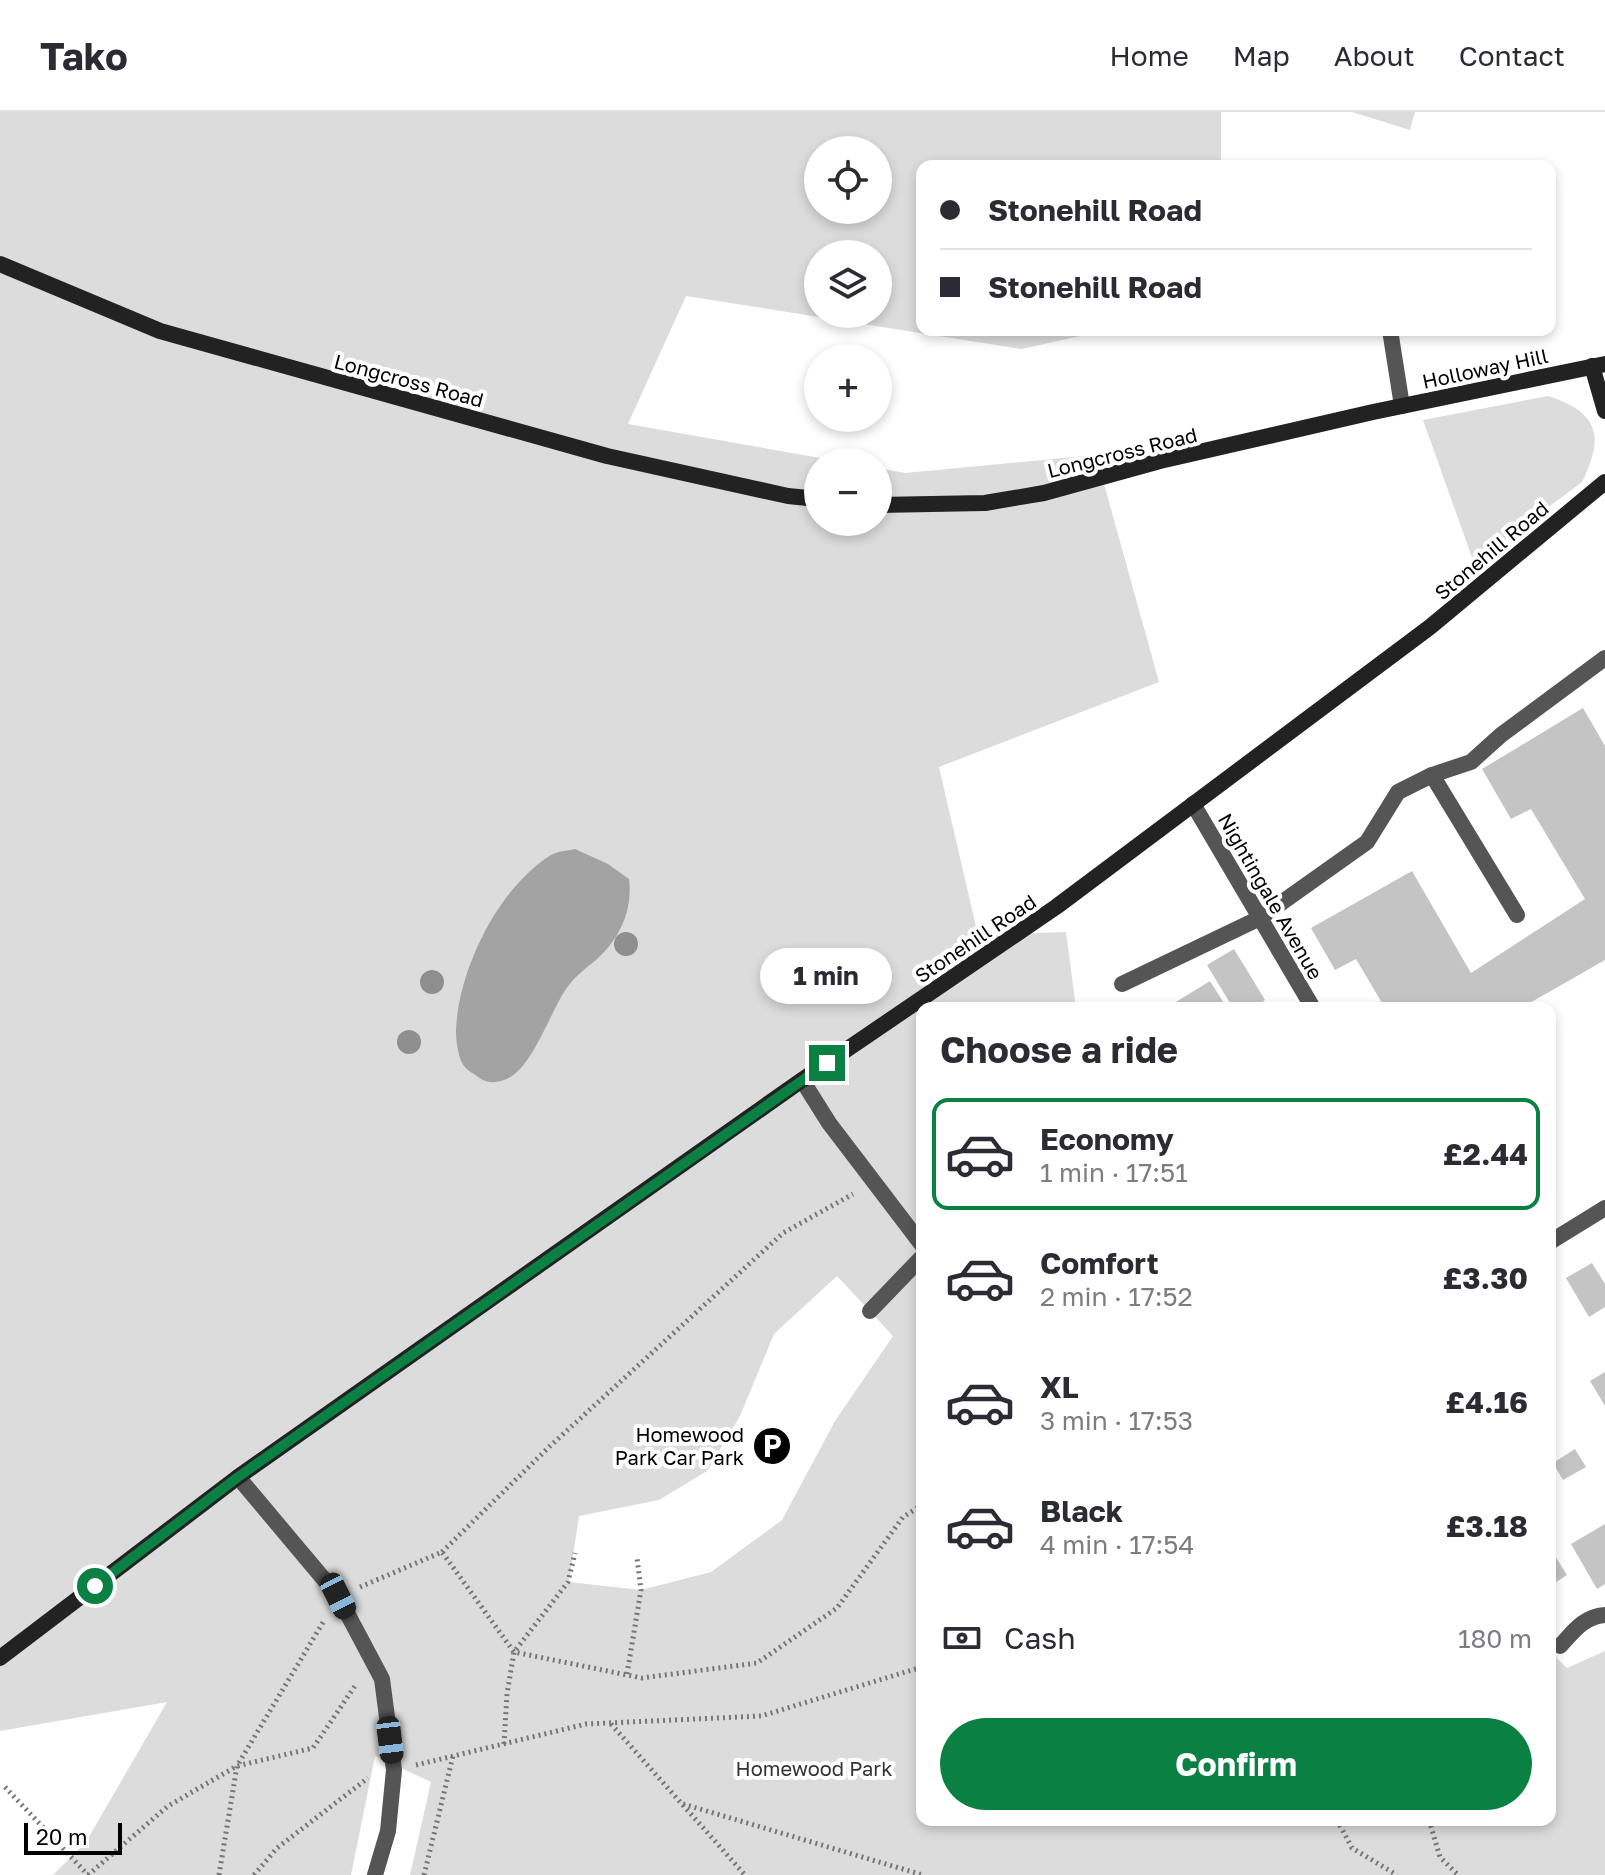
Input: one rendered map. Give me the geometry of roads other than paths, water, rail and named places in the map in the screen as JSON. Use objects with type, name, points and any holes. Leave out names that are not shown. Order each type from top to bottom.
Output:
[{"type":"street","name":"Longcross Road","points":[[0,264],[160,331],[607,456],[804,498]]},
{"type":"street","points":[[1391,336],[1402,406]]},
{"type":"street","points":[[1599,365],[1605,411]]},
{"type":"street","name":"Holloway Hill","points":[[1373,412],[1599,365]]},
{"type":"street","name":"Longcross Road","points":[[892,505],[985,503],[1044,493],[1160,461],[1373,412]]},
{"type":"street","name":"Stonehill Road","points":[[917,1002],[1056,907],[1430,627],[1605,482]]},
{"type":"street","points":[[1122,984],[1260,918],[1367,842],[1398,792],[1432,775],[1471,762],[1501,735],[1605,658]]},
{"type":"street","points":[[1432,775],[1517,915]]},
{"type":"street","name":"Nightingale Avenue","points":[[1193,804],[1309,1002]]},
{"type":"street","name":"Stonehill Road","points":[[0,1658],[238,1477],[916,1002]]},
{"type":"street","points":[[802,1080],[829,1123],[916,1237]]},
{"type":"street","points":[[1556,1238],[1604,1210]]},
{"type":"street","points":[[870,1311],[916,1263]]},
{"type":"street","points":[[238,1477],[338,1596],[382,1679],[394,1770],[388,1831],[375,1875]]},
{"type":"street","points":[[1560,1646],[1581,1622],[1605,1615]]},
{"type":"place","name":"Homewood Park Car Park","points":[[772,1446]]},
{"type":"park label","name":"Homewood Park","points":[[814,1768]]}]
